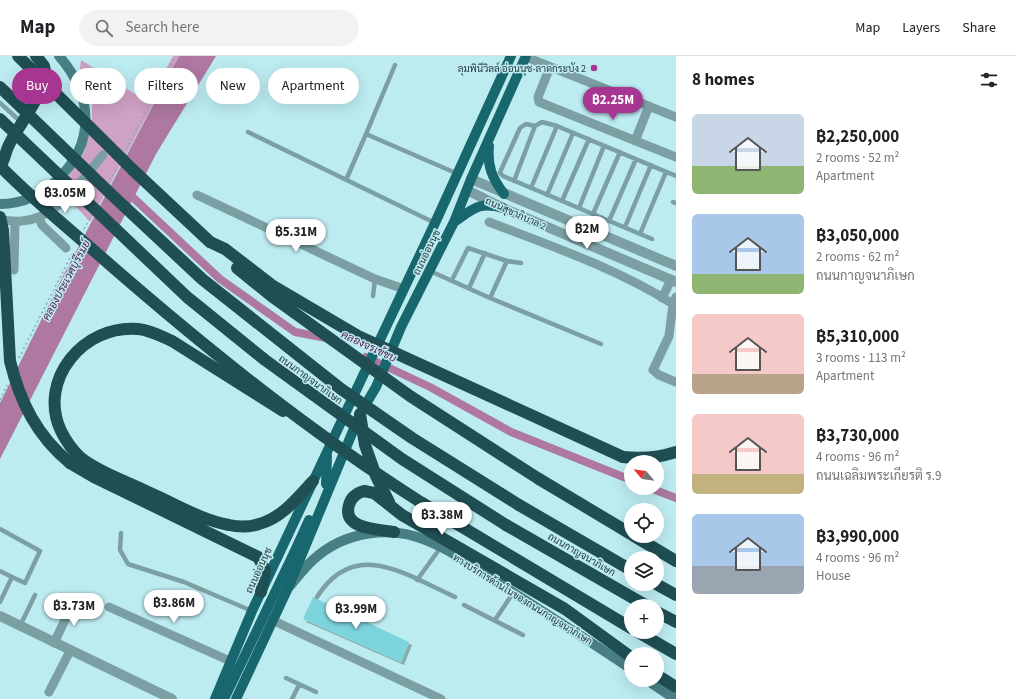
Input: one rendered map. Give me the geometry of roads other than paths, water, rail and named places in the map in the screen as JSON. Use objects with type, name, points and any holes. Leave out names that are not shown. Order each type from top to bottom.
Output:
[{"type":"highway","points":[[18,56],[99,137],[210,242],[274,298],[410,396],[540,479],[624,530]]},
{"type":"highway","points":[[36,56],[44,66],[44,80],[37,99],[22,124],[4,145],[5,160],[0,167],[189,333],[316,432]]},
{"type":"highway","name":"ถนนกาญจนาภิเษก","points":[[0,87],[112,195],[214,288],[341,389],[412,438],[519,505],[624,566]]},
{"type":"highway","name":"ถนนกาญจนาภิเษก","points":[[0,119],[187,297],[253,350],[402,459],[506,525],[635,599]]},
{"type":"highway","points":[[0,218],[3,237],[10,361],[15,380],[33,423],[54,451],[70,463],[94,477],[258,557],[265,570],[261,592]]},
{"type":"highway","points":[[210,242],[225,249],[273,286],[358,336],[623,457],[641,459],[676,452]]},
{"type":"highway","points":[[312,481],[288,508],[274,518],[260,524],[231,526],[208,519],[98,469],[81,457],[69,445],[61,431],[57,417],[56,387],[60,374],[68,361],[89,342],[106,333],[124,329],[144,331],[172,341],[316,432],[400,490],[522,565],[624,624]]},
{"type":"highway","points":[[360,414],[365,445],[373,469],[381,489],[392,508]]},
{"type":"highway","points":[[394,532],[356,525],[349,517],[348,508],[355,495],[367,491],[378,496],[392,508],[565,609],[624,652]]},
{"type":"highway","points":[[646,543],[676,561]]},
{"type":"highway","points":[[664,588],[676,595]]},
{"type":"highway","points":[[664,616],[676,622]]},
{"type":"highway","points":[[650,639],[676,654]]},
{"type":"highway","points":[[664,679],[676,687]]},
{"type":"main road","points":[[0,204],[27,200],[43,192],[67,170],[81,147],[86,119],[82,96],[70,69],[58,56]]},
{"type":"main road","name":"ถนนอ่อนนุช","points":[[215,699],[230,661],[312,481],[362,379],[458,174],[511,56]]},
{"type":"main road","name":"ถนนอ่อนนุช","points":[[236,699],[240,687],[288,588],[360,414],[376,386],[401,327],[454,222],[466,190],[526,56]]},
{"type":"main road","points":[[489,138],[488,161],[490,171],[494,181],[504,194]]},
{"type":"main road","points":[[458,174],[471,179]]},
{"type":"main road","points":[[453,184],[466,190]]},
{"type":"main road","points":[[454,222],[478,206],[489,204],[503,208]]},
{"type":"main road","name":"ถนนอ่อนนุช","points":[[326,484],[327,452]]},
{"type":"main road","name":"ถนนอ่อนนุช","points":[[224,699],[326,484],[342,457]]},
{"type":"main road","name":"ทางบริการด้านในของถนนกาญจนาภิเษก","points":[[288,588],[315,558],[331,548],[368,534],[394,532],[416,537],[441,547],[624,664]]},
{"type":"main road","points":[[223,678],[224,688],[230,693],[237,691],[240,687]]},
{"type":"main road","points":[[657,687],[675,699]]},
{"type":"street","points":[[526,56],[676,117]]},
{"type":"street","points":[[550,67],[538,97],[539,102],[676,157]]},
{"type":"street","points":[[635,141],[649,106]]},
{"type":"street","points":[[0,218],[15,221],[39,218],[60,205],[103,155]]},
{"type":"street","name":"ถนนสุขาภิบาล 2","points":[[471,179],[676,266]]},
{"type":"street","name":"ถนนสุขาภิบาล 2","points":[[466,190],[503,208],[673,281]]},
{"type":"street","points":[[197,195],[375,278],[404,289]]},
{"type":"street","points":[[39,218],[42,225],[70,249]]},
{"type":"street","points":[[14,270],[15,221]]},
{"type":"street","points":[[489,222],[604,267],[662,298],[675,301],[669,336],[653,370],[659,376],[676,382]]},
{"type":"street","points":[[662,298],[673,281]]},
{"type":"street","points":[[54,643],[74,601]]},
{"type":"street","points":[[109,606],[230,661]]},
{"type":"street","points":[[0,616],[172,699]]},
{"type":"street","points":[[272,620],[441,699]]},
{"type":"street","points":[[49,692],[70,651]]},
{"type":"lane","points":[[346,180],[395,65]]},
{"type":"lane","points":[[0,103],[22,124]]},
{"type":"lane","points":[[652,239],[503,176],[500,173],[501,170],[520,128],[526,124],[534,126],[542,122],[557,126],[676,176]]},
{"type":"lane","points":[[514,181],[534,126]]},
{"type":"lane","points":[[531,188],[557,126]]},
{"type":"lane","points":[[248,132],[435,223]]},
{"type":"lane","points":[[547,195],[573,133]]},
{"type":"lane","points":[[366,134],[458,174]]},
{"type":"lane","points":[[562,201],[589,139]]},
{"type":"lane","points":[[578,208],[604,146]]},
{"type":"lane","points":[[593,214],[620,152]]},
{"type":"lane","points":[[609,221],[636,159]]},
{"type":"lane","points":[[625,227],[650,165]]},
{"type":"lane","points":[[640,234],[666,172]]},
{"type":"lane","points":[[452,280],[467,249],[471,248],[507,261],[521,263]]},
{"type":"lane","points":[[470,288],[485,253]]},
{"type":"lane","points":[[490,298],[507,261]]},
{"type":"lane","points":[[430,271],[490,298],[601,344]]},
{"type":"lane","points":[[373,296],[375,278]]},
{"type":"lane","points":[[0,529],[40,551],[24,583],[0,571]]},
{"type":"lane","points":[[121,533],[120,550],[128,564],[184,582],[252,612]]},
{"type":"lane","points":[[418,580],[441,547]]},
{"type":"lane","points":[[317,597],[333,577],[359,565],[374,564],[383,565],[455,597]]},
{"type":"lane","points":[[0,602],[12,577]]},
{"type":"lane","points":[[494,620],[513,592]]},
{"type":"lane","points":[[20,626],[35,595]]},
{"type":"lane","points":[[464,604],[523,635]]},
{"type":"lane","points":[[286,678],[316,692]]},
{"type":"lane","points":[[292,699],[299,685]]},
{"type":"water","points":[[179,56],[216,56],[209,68],[206,68],[206,72],[198,85],[198,68],[173,68]]},
{"type":"water","name":"คลองประเวศบุรีรมย์","points":[[154,104],[187,104],[156,154],[0,459],[0,403],[63,276]]},
{"type":"waterway","name":"คลองจรเข้ขบ","points":[[126,191],[220,279],[295,332],[326,338]]},
{"type":"waterway","name":"คลองจรเข้ขบ","points":[[366,357],[430,387],[511,432],[624,477]]},
{"type":"waterway","name":"คลองจรเข้ขบ","points":[[664,493],[676,498]]},
{"type":"place","name":"ลุมพินีวิลล์ อ่อนนุช-ลาดกระบัง 2","points":[[594,68]]}]
